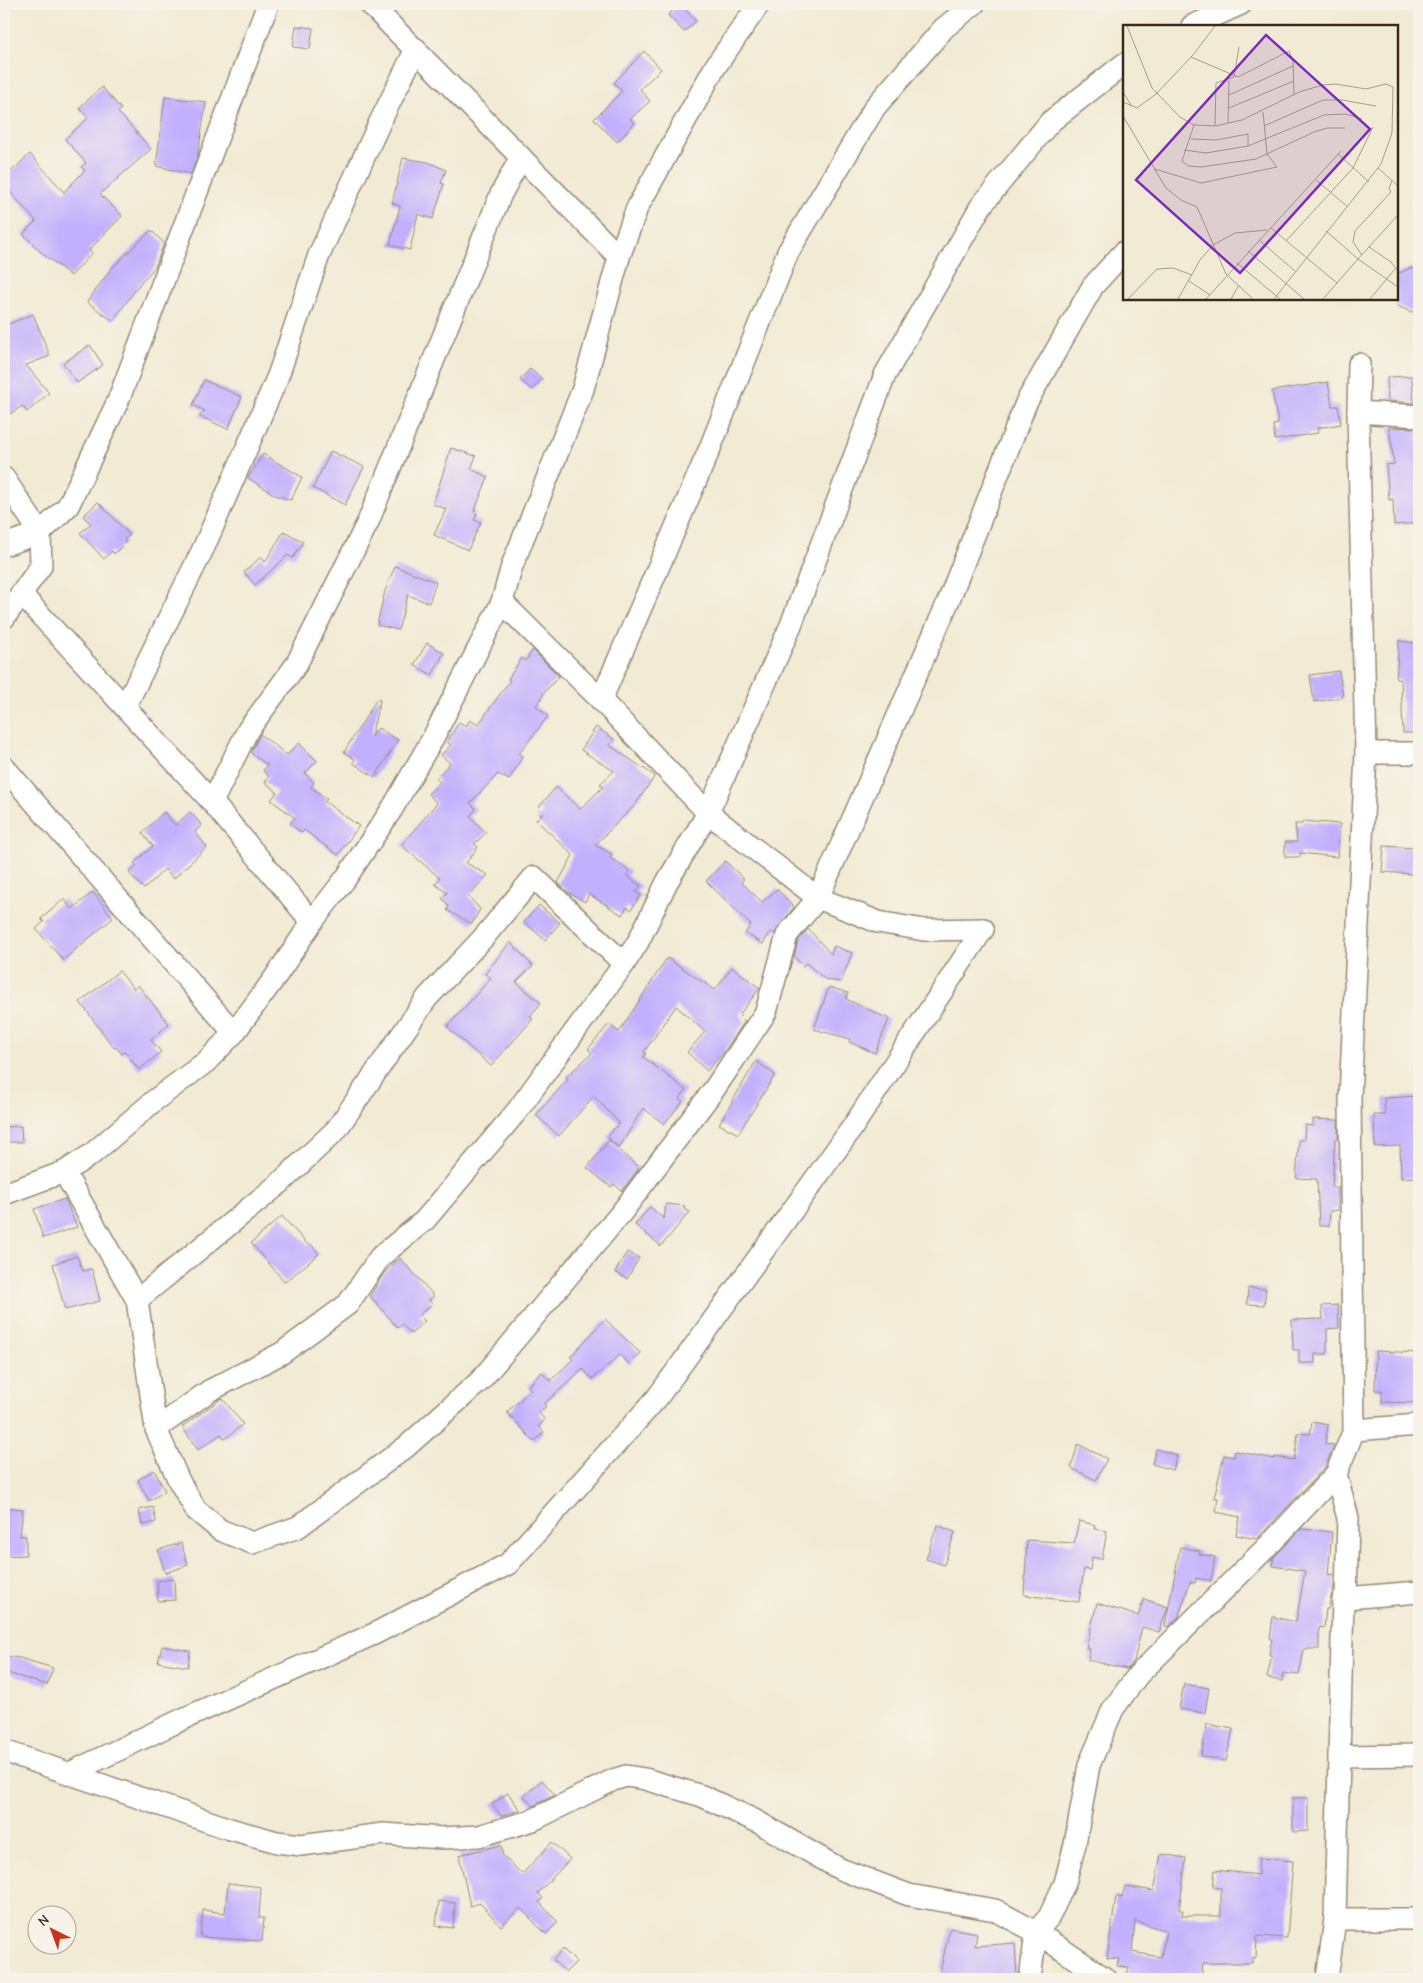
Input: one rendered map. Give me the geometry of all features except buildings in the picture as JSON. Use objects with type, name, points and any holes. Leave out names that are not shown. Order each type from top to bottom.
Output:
[{"type":"street","points":[[4,545],[40,533],[68,506],[118,401],[268,4]]},
{"type":"street","points":[[370,4],[619,258]]},
{"type":"street","points":[[4,1194],[64,1172],[92,1154],[155,1100],[206,1062],[234,1033],[274,979],[312,922],[346,878],[392,809],[433,738],[502,602],[512,566],[583,389],[619,258],[637,208],[714,67],[759,4]]},
{"type":"street","points":[[602,700],[710,448],[788,252],[875,107],[944,28],[974,4]]},
{"type":"street","points":[[1194,25],[1241,4]]},
{"type":"street","points":[[125,707],[204,547],[278,376],[319,255],[416,49]]},
{"type":"street","points":[[156,1429],[209,1391],[282,1353],[348,1304],[380,1257],[425,1220],[516,1111],[624,964],[638,942],[667,882],[708,813],[791,625],[886,375],[981,206],[1050,122],[1123,65]]},
{"type":"street","points":[[212,802],[248,730],[296,665],[368,522],[501,194],[521,157]]},
{"type":"street","points":[[64,1172],[137,1300],[156,1429],[179,1481],[196,1510],[220,1530],[252,1543],[298,1527],[406,1447],[480,1381],[622,1212],[692,1119],[766,1012],[786,935],[818,898],[948,602],[1026,403],[1093,286],[1123,253]]},
{"type":"street","points":[[1030,1979],[1036,1932],[1049,1917],[1065,1882],[1075,1844],[1088,1772],[1113,1710],[1138,1676],[1275,1539],[1336,1474],[1354,1430],[1350,1098],[1366,753],[1358,412],[1359,364]]},
{"type":"street","points":[[1358,412],[1419,416]]},
{"type":"street","points":[[4,478],[40,533],[41,566],[4,618]]},
{"type":"street","points":[[21,594],[212,802],[312,922]]},
{"type":"street","points":[[70,1774],[183,1719],[374,1634],[508,1564],[657,1398],[852,1128],[983,929],[924,930],[878,922],[818,898],[708,813],[602,700],[502,602]]},
{"type":"street","points":[[1366,753],[1419,753]]},
{"type":"street","points":[[4,767],[234,1033]]},
{"type":"street","points":[[137,1300],[280,1183],[336,1130],[427,998],[484,937],[534,877],[624,964]]},
{"type":"street","points":[[1354,1430],[1419,1425]]},
{"type":"street","points":[[1327,1979],[1335,1919],[1343,1600],[1346,1598],[1348,1518],[1336,1474]]},
{"type":"street","points":[[1346,1598],[1419,1592]]},
{"type":"street","points":[[4,1751],[230,1828],[277,1842],[301,1845],[383,1834],[432,1838],[479,1836],[533,1820],[613,1780],[626,1776],[645,1778],[702,1796],[747,1816],[840,1869],[909,1895],[995,1910],[1036,1932],[1106,1979]]},
{"type":"street","points":[[1339,1756],[1419,1755]]},
{"type":"street","points":[[1335,1919],[1419,1919]]}]
